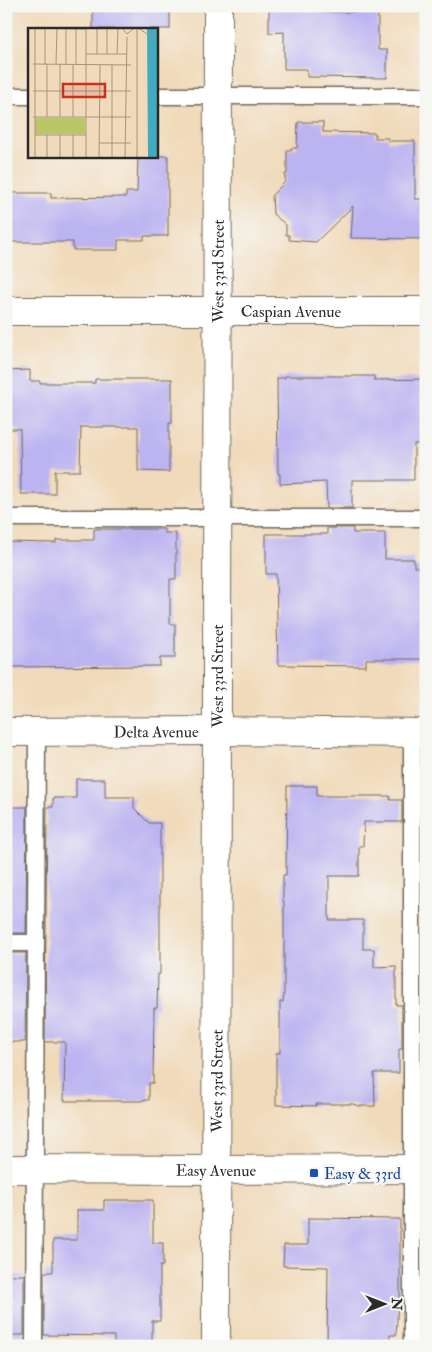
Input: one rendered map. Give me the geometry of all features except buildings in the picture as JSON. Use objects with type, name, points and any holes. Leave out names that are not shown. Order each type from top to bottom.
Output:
[{"type":"street","name":"West 33rd Street","points":[[216,1346],[218,6]]},
{"type":"street","name":"Caspian Avenue","points":[[6,311],[426,311]]},
{"type":"street","name":"Delta Avenue","points":[[6,732],[217,731],[419,733]]},
{"type":"street","name":"Easy Avenue","points":[[6,1169],[419,1169]]},
{"type":"lane","points":[[6,96],[28,96]]},
{"type":"lane","points":[[158,96],[426,96]]},
{"type":"lane","points":[[6,518],[426,518]]},
{"type":"lane","points":[[34,1346],[37,732]]},
{"type":"lane","points":[[412,1346],[419,1169],[419,733]]},
{"type":"lane","points":[[6,943],[36,943]]},
{"type":"place","name":"Easy & 33rd","points":[[314,1173]]}]
